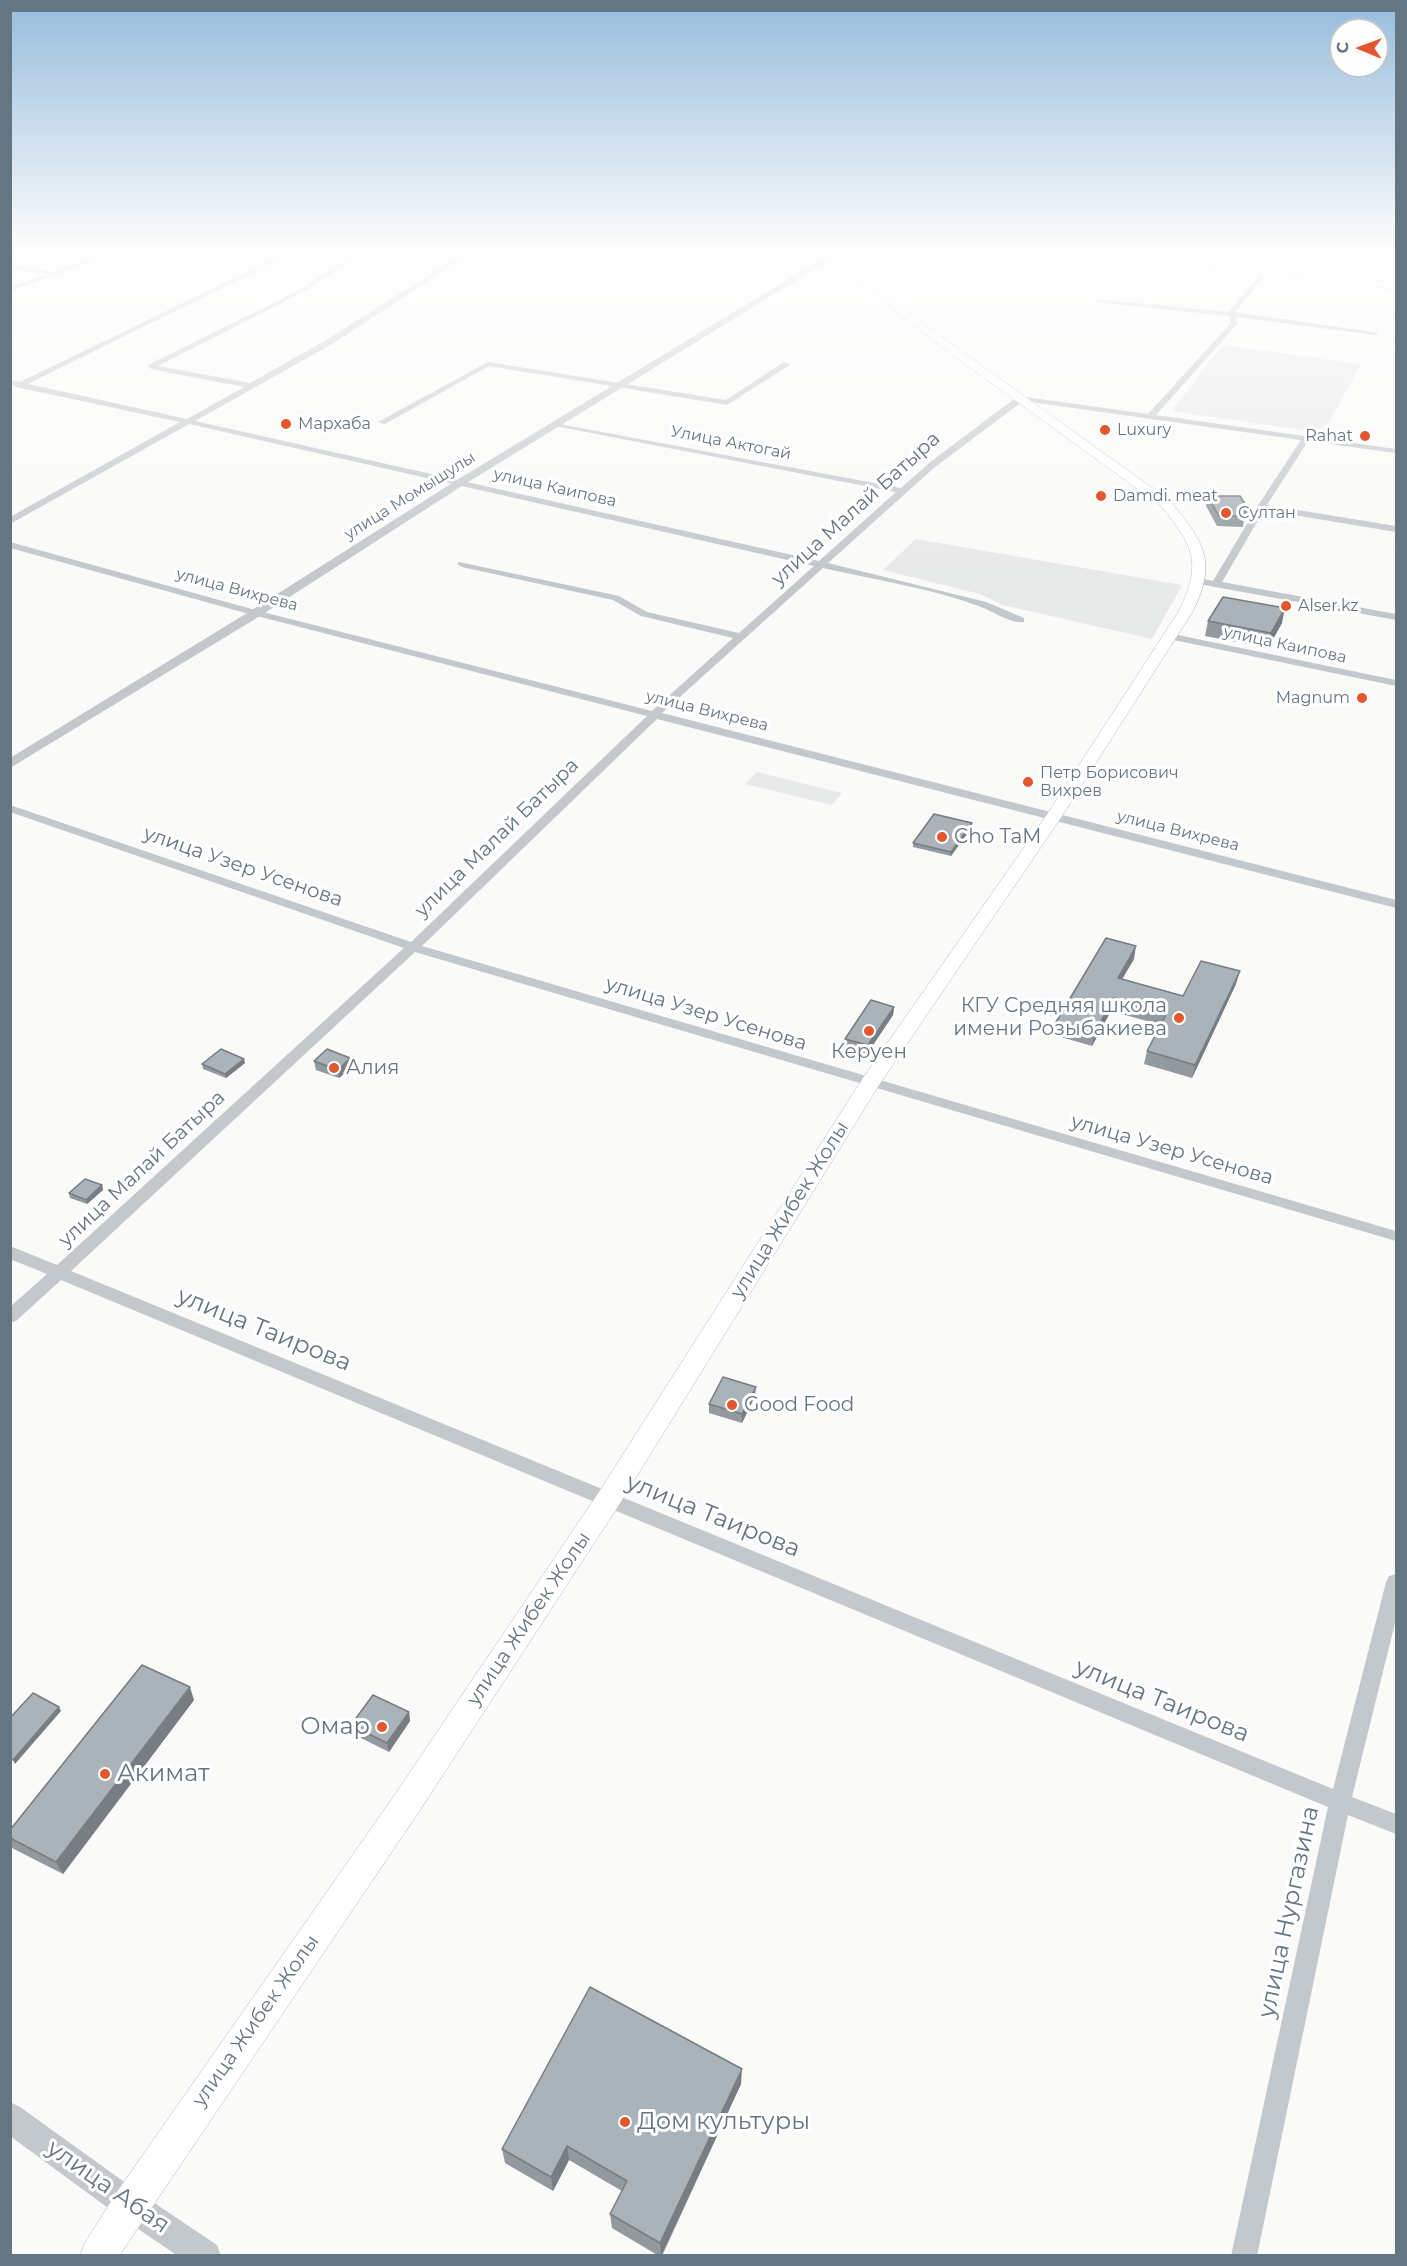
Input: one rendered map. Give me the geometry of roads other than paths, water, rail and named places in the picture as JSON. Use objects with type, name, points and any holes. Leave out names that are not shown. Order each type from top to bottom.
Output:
[{"type":"main road","name":"улица Жибек Жолы","points":[[98,2256],[130,2205],[407,1803],[608,1500],[870,1083],[1054,816],[1168,636],[1208,582],[1194,546],[1181,523],[1165,503],[967,358]]},
{"type":"street","points":[[10,389],[15,383],[68,358]]},
{"type":"street","points":[[169,358],[151,367],[251,386]]},
{"type":"street","points":[[10,521],[302,358]]},
{"type":"street","name":"улица Момышулы","points":[[10,765],[663,358]]},
{"type":"street","points":[[1151,415],[1203,358]]},
{"type":"street","points":[[382,422],[488,364],[727,404],[787,364]]},
{"type":"street","name":"улица Каипова","points":[[15,383],[822,565],[983,604],[1020,620]]},
{"type":"street","points":[[1021,398],[1396,451]]},
{"type":"street","name":"улица Малай Батыра","points":[[10,1317],[412,947],[655,714],[903,491],[974,432],[1021,398]]},
{"type":"street","name":"Улица Актогай","points":[[554,425],[903,491]]},
{"type":"street","points":[[1307,437],[1208,582],[1396,617]]},
{"type":"street","points":[[1261,507],[1396,529]]},
{"type":"street","name":"улица Вихрева","points":[[10,545],[256,612],[1396,904]]},
{"type":"street","points":[[462,564],[616,598],[644,614],[741,637]]},
{"type":"street","name":"улица Каипова","points":[[1168,636],[1396,683]]},
{"type":"street","name":"улица Узер Усенова","points":[[10,808],[412,947],[1396,1236]]},
{"type":"street","name":"улица Таирова","points":[[10,1252],[1396,1824]]},
{"type":"street","name":"улица Нургазина","points":[[1244,2256],[1340,1802],[1396,1582]]},
{"type":"street","name":"улица Абая","points":[[10,2117],[130,2205],[206,2256]]},
{"type":"place","name":"Мархаба","points":[[286,424]]},
{"type":"place","name":"Luxury","points":[[1105,430]]},
{"type":"place","name":"Rahat","points":[[1365,436]]},
{"type":"place","name":"Damdi. meat","points":[[1101,496]]},
{"type":"place","name":"Султан","points":[[1226,513]]},
{"type":"place","name":"Alser.kz","points":[[1286,606]]},
{"type":"place","name":"Magnum","points":[[1362,698]]},
{"type":"place","name":"Петр Борисович Вихрев","points":[[1028,782]]},
{"type":"place","name":"Cho TaM","points":[[942,837]]},
{"type":"place","name":"КГУ Средняя школа имени Розыбакиева","points":[[1179,1018]]},
{"type":"place","name":"Керуен","points":[[869,1031]]},
{"type":"place","name":"Алия","points":[[334,1068]]},
{"type":"place","name":"Good Food","points":[[732,1405]]},
{"type":"place","name":"Омар","points":[[382,1727]]},
{"type":"place","name":"Акимат","points":[[105,1774]]},
{"type":"place","name":"Дом культуры","points":[[625,2122]]}]
